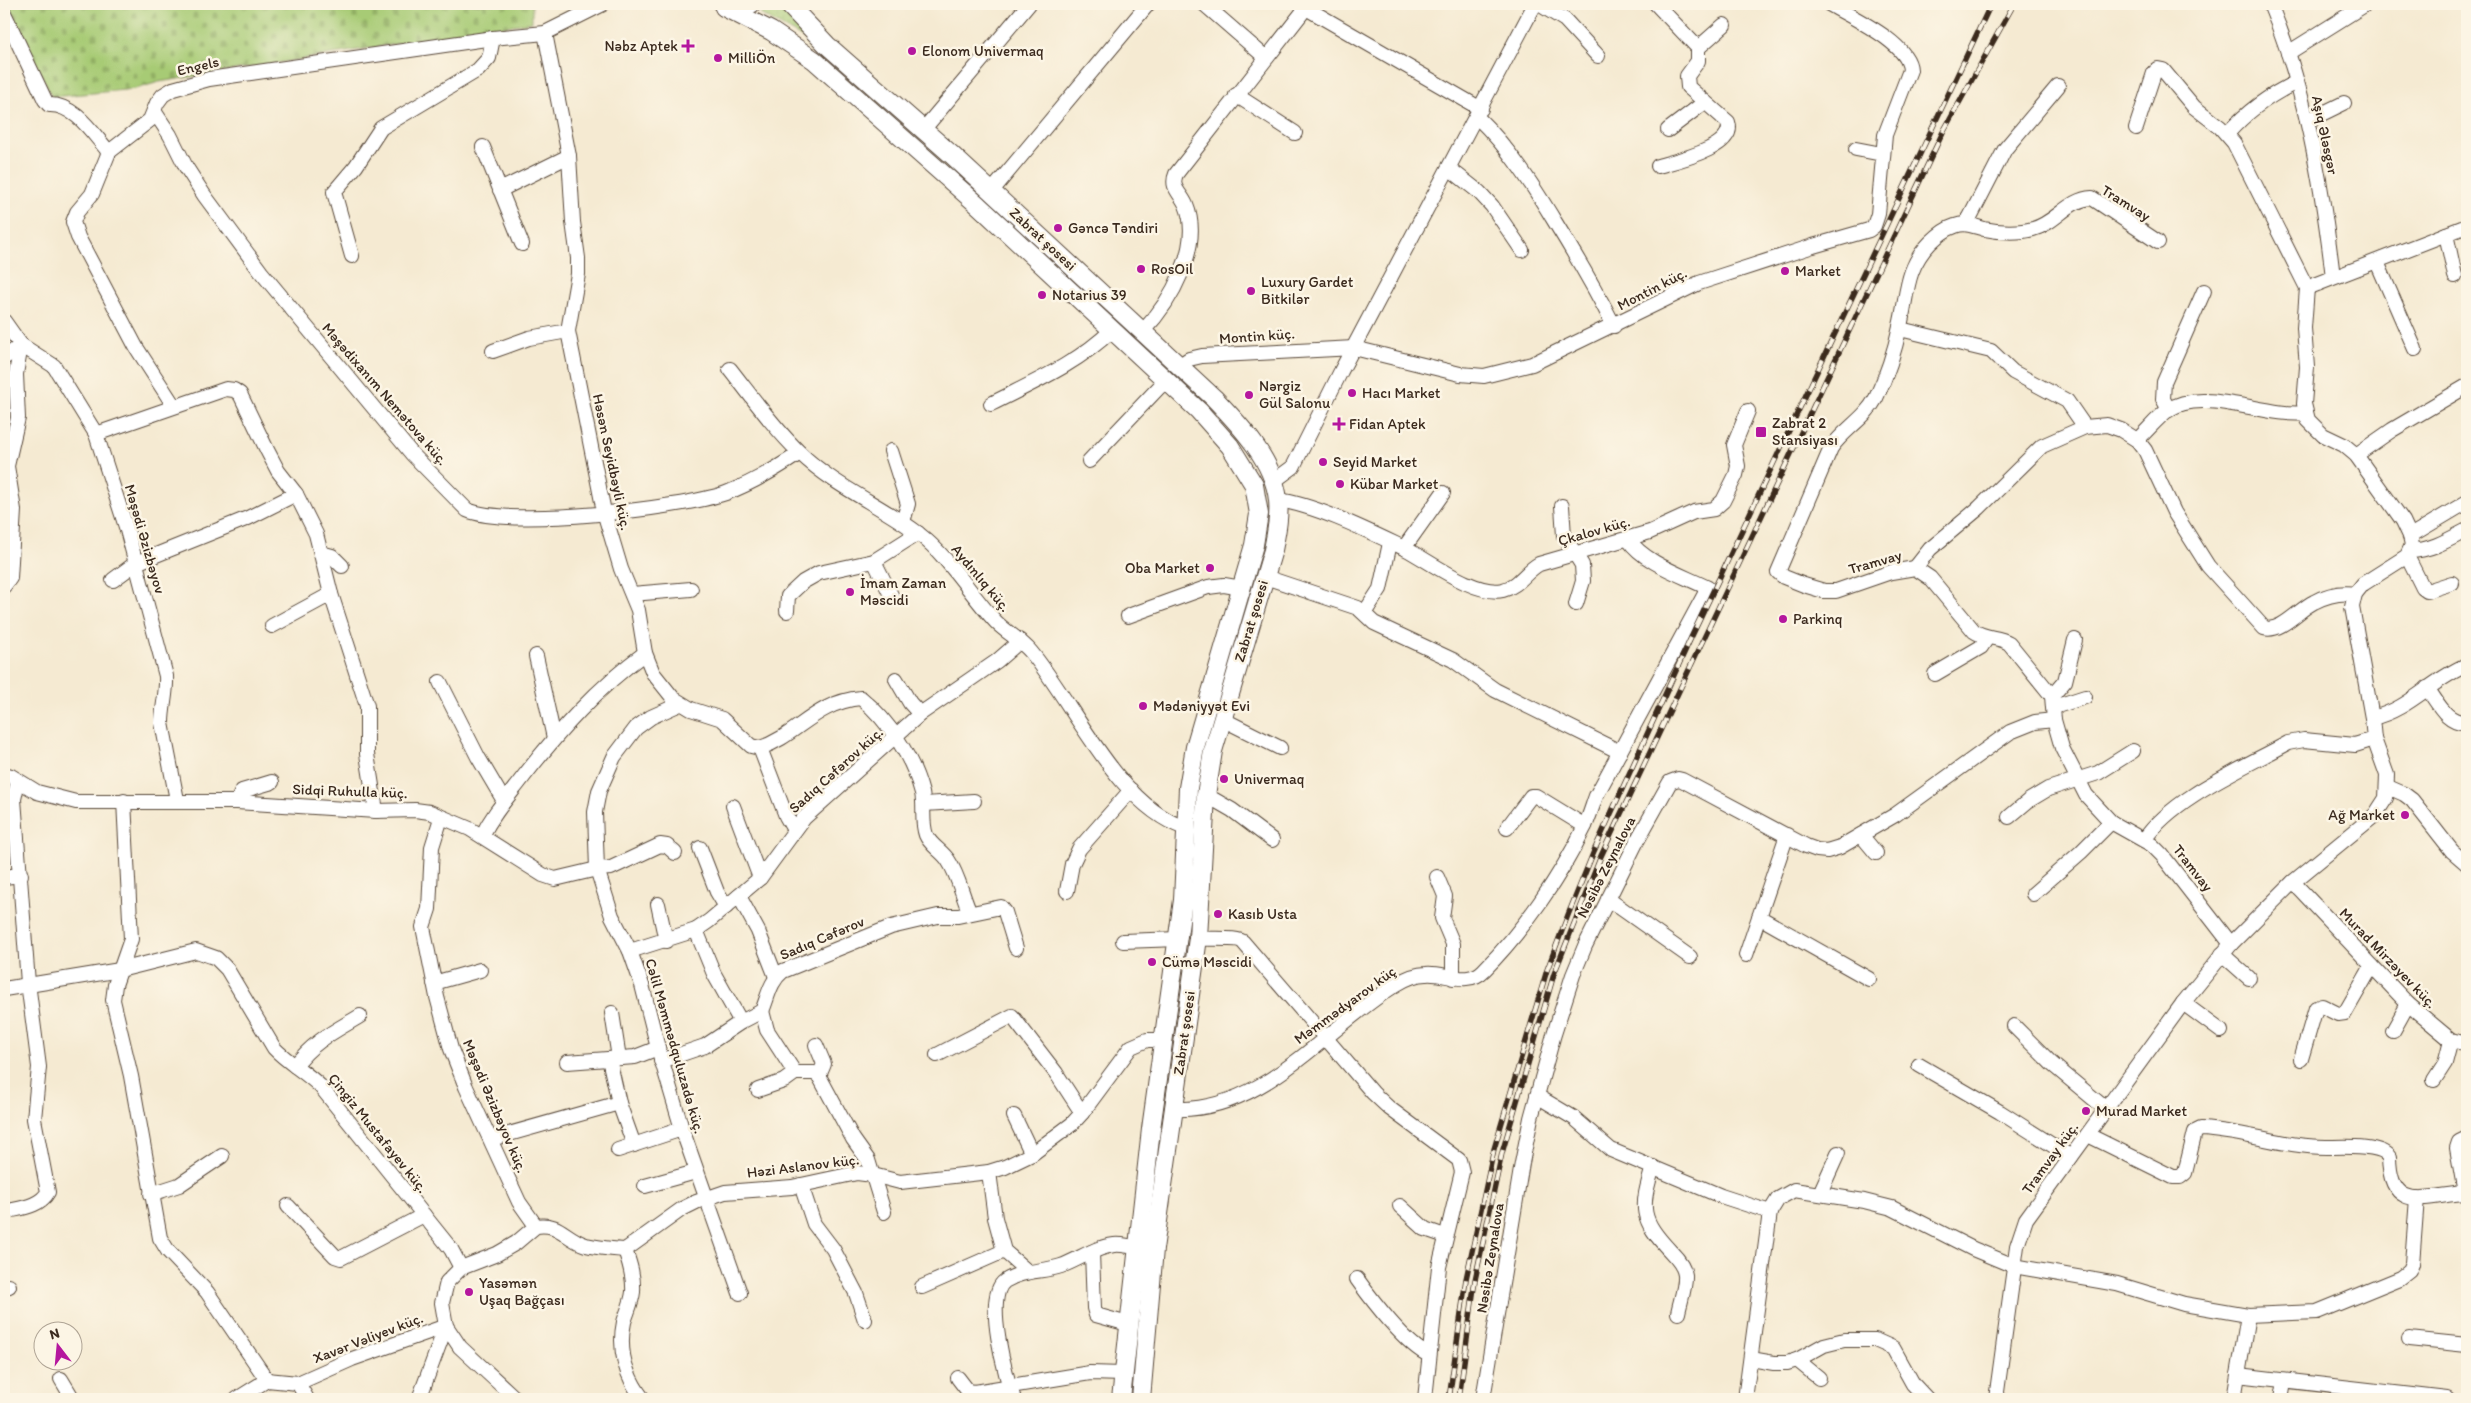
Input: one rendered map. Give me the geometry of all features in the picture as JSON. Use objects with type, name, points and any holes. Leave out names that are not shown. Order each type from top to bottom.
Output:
[{"type":"main road","points":[[720,5],[735,8],[751,4]]},
{"type":"main road","name":"Zabrat şosesi","points":[[788,4],[814,33],[1180,365],[1229,414],[1263,459],[1274,481],[1278,500],[1276,533],[1265,577],[1213,751],[1206,795],[1198,938],[1154,1249],[1141,1399]]},
{"type":"main road","name":"Zabrat şosesi","points":[[720,5],[770,31],[814,60],[978,205],[1214,426],[1230,446],[1254,484],[1257,495],[1258,528],[1195,747],[1188,788],[1183,900],[1179,939],[1163,1040],[1122,1374],[1121,1399]]},
{"type":"main road","points":[[1163,1040],[1182,1043]]},
{"type":"street","name":"Engels","points":[[174,406],[136,347],[74,228],[77,212],[92,194],[110,152],[119,142],[150,120],[163,95],[173,89],[209,79],[493,38],[545,33],[603,4]]},
{"type":"street","points":[[923,130],[1029,4]]},
{"type":"street","points":[[991,192],[1148,4]]},
{"type":"street","points":[[1204,4],[1265,57]]},
{"type":"street","points":[[1274,481],[1293,467],[1354,348],[1537,4],[1566,20],[1598,56]]},
{"type":"street","points":[[1656,4],[1698,48],[1698,61],[1687,76],[1688,87],[1728,122],[1729,133],[1713,147],[1692,156],[1658,166]]},
{"type":"street","name":"Montin küç.","points":[[1180,365],[1189,359],[1202,356],[1354,348],[1460,374],[1484,376],[1532,364],[1614,326],[1699,283],[1813,246],[1870,230],[1874,226],[1878,214],[1882,154],[1888,122],[1910,70],[1910,63],[1907,56],[1882,36],[1829,4]]},
{"type":"street","name":"Aşıq Ələsgər","points":[[2270,4],[2288,53],[2307,121],[2318,172],[2333,277]]},
{"type":"street","points":[[2288,53],[2366,4]]},
{"type":"street","points":[[1144,331],[1167,303],[1185,258],[1190,231],[1186,204],[1175,189],[1173,181],[1176,174],[1265,57],[1307,6],[1479,113],[1528,178],[1582,265],[1614,326]]},
{"type":"street","points":[[4,13],[44,100],[49,105],[58,105],[71,111],[110,152]]},
{"type":"street","points":[[1698,48],[1724,25]]},
{"type":"street","name":"Həsən Seyidbəyli küç.","points":[[545,33],[568,156],[578,274],[570,306],[568,331],[604,512],[642,626],[645,653],[658,680],[680,704],[722,719],[751,746],[760,748]]},
{"type":"street","points":[[352,256],[334,192],[336,187],[356,166],[382,128],[478,70],[489,58],[493,38]]},
{"type":"street","points":[[2136,128],[2154,73],[2158,69],[2162,70],[2194,107],[2227,134],[2272,216],[2307,288],[2304,328],[2307,368],[2306,413],[2314,428],[2356,455],[2402,522],[2410,536],[2409,554],[2423,588],[2427,591],[2452,583]]},
{"type":"street","points":[[2227,134],[2239,120],[2271,94],[2297,82]]},
{"type":"street","points":[[1965,224],[2005,149],[2058,86]]},
{"type":"street","points":[[1236,95],[1295,133]]},
{"type":"street","points":[[1668,130],[1705,102]]},
{"type":"street","points":[[2307,121],[2344,103]]},
{"type":"street","name":"Məşədixanım Nemətova küç.","points":[[154,111],[204,195],[261,272],[412,454],[467,510],[478,514],[538,517],[684,504],[727,493],[769,474],[800,453]]},
{"type":"street","points":[[483,147],[522,244]]},
{"type":"street","points":[[1856,149],[1882,154]]},
{"type":"street","points":[[500,190],[568,156]]},
{"type":"street","points":[[1450,169],[1479,192],[1492,206],[1522,250]]},
{"type":"street","name":"Tramvay","points":[[2158,242],[2092,198],[2070,205],[2049,222],[2032,229],[1992,230],[1965,224],[1947,229],[1937,236],[1914,263],[1900,329],[1877,396],[1866,413],[1844,431],[1831,448],[1778,572],[1784,577],[1804,585],[1830,591],[1891,572],[1915,568],[1930,578],[1974,631],[1987,638],[2003,639],[2009,643],[2053,707],[2062,748],[2086,794],[2110,822],[2144,840],[2162,855],[2226,949],[2249,978]]},
{"type":"street","points":[[2307,288],[2467,226]]},
{"type":"street","points":[[2446,234],[2456,276]]},
{"type":"street","points":[[2377,262],[2415,349]]},
{"type":"street","points":[[2169,410],[2163,399],[2164,382],[2204,291]]},
{"type":"street","name":"Məşədi Əzizbəyov","points":[[4,321],[21,345],[54,366],[96,434],[136,563],[166,676],[162,723],[177,800]]},
{"type":"street","points":[[1900,329],[1991,351],[2013,372],[2067,401],[2085,427]]},
{"type":"street","points":[[991,404],[1068,365],[1092,349],[1112,330]]},
{"type":"street","points":[[493,352],[529,338],[568,331]]},
{"type":"street","points":[[4,358],[21,345]]},
{"type":"street","points":[[4,586],[10,578],[7,466],[18,418],[16,374],[21,345]]},
{"type":"street","name":"Aydınlıq küç.","points":[[730,369],[800,453],[826,475],[903,522],[930,543],[998,624],[1030,650],[1106,759],[1131,790],[1169,823],[1186,828]]},
{"type":"street","points":[[1089,461],[1166,380]]},
{"type":"street","points":[[2356,455],[2392,430],[2467,386]]},
{"type":"street","points":[[96,434],[226,389],[234,390],[240,394],[278,471],[296,494],[309,517],[321,553],[331,594],[367,706],[369,722],[367,754],[376,811]]},
{"type":"street","points":[[2137,440],[2169,410],[2190,403],[2206,402],[2265,409],[2283,414],[2306,413]]},
{"type":"street","name":"Çkalov küç.","points":[[1278,500],[1309,507],[1404,548],[1476,587],[1490,590],[1511,587],[1539,564],[1650,532],[1682,516],[1714,509],[1723,501],[1736,475],[1738,466],[1734,445],[1748,411]]},
{"type":"street","points":[[1915,568],[1930,549],[1979,508],[2029,456],[2048,442],[2085,427],[2107,426],[2121,430],[2137,440],[2153,463],[2174,512],[2208,566],[2264,628],[2275,628],[2313,602],[2336,594],[2355,594]]},
{"type":"street","points":[[891,451],[908,504],[903,522]]},
{"type":"street","points":[[1404,548],[1443,493]]},
{"type":"street","points":[[113,580],[136,563],[248,518],[296,494]]},
{"type":"street","points":[[2410,536],[2467,502]]},
{"type":"street","points":[[1562,506],[1564,536],[1582,565],[1583,581],[1576,604]]},
{"type":"street","points":[[2467,530],[2434,547],[2409,554],[2363,584],[2355,594],[2352,607],[2374,738],[2387,775],[2388,787],[2412,800],[2452,851],[2467,864]]},
{"type":"street","points":[[787,611],[788,596],[803,582],[819,573],[874,561],[918,534]]},
{"type":"street","name":"Məmmədyarov küç","points":[[1174,1109],[1204,1108],[1247,1093],[1325,1039],[1398,983],[1426,974],[1453,978],[1470,978],[1483,972],[1523,924],[1550,887],[1586,826],[1596,796],[1708,588],[1651,559],[1637,550],[1628,539]]},
{"type":"street","points":[[1365,612],[1380,589],[1390,543]]},
{"type":"street","points":[[321,553],[332,556],[342,566]]},
{"type":"street","points":[[874,561],[893,599]]},
{"type":"street","points":[[1265,577],[1346,602],[1365,612],[1374,623],[1383,628],[1464,666],[1495,690],[1620,752]]},
{"type":"street","points":[[1128,616],[1208,587],[1224,584],[1242,588]]},
{"type":"street","points":[[632,594],[691,589]]},
{"type":"street","points":[[272,626],[331,594]]},
{"type":"street","points":[[1935,674],[1981,647],[1987,638]]},
{"type":"street","points":[[2053,707],[2065,681],[2075,640]]},
{"type":"street","name":"Sadıq Cəfərov küç.","points":[[630,951],[696,930],[726,907],[760,878],[782,851],[794,830],[804,818],[896,738],[920,714],[997,661],[1020,642]]},
{"type":"street","points":[[482,836],[491,818],[554,738],[614,676],[645,653]]},
{"type":"street","points":[[536,656],[554,738]]},
{"type":"street","points":[[2372,718],[2404,707],[2442,677],[2467,665]]},
{"type":"street","points":[[896,679],[910,703],[920,714]]},
{"type":"street","points":[[440,682],[478,757],[504,801]]},
{"type":"street","points":[[2427,688],[2450,718],[2456,722],[2467,722]]},
{"type":"street","name":"Nəsibə Zeynalova","points":[[1483,1399],[1522,1163],[1538,1096],[1572,975],[1662,793],[1674,779],[1682,780],[1806,846],[1827,851],[1862,835],[1909,806],[1984,749],[2010,732],[2035,722],[2053,707],[2085,697]]},
{"type":"street","points":[[794,830],[786,816],[760,748],[770,745],[814,714],[848,699],[861,698],[872,708],[896,738],[916,776],[924,804],[923,821],[926,835],[949,862],[970,913]]},
{"type":"street","name":"Cəlil Məmmədquluzadə küç.","points":[[680,704],[651,717],[636,728],[614,757],[599,791],[595,812],[597,869],[612,916],[630,951],[642,985],[682,1130],[740,1293]]},
{"type":"street","points":[[1222,719],[1280,748]]},
{"type":"street","points":[[2144,840],[2153,826],[2173,809],[2288,743],[2304,740],[2355,744],[2374,738]]},
{"type":"street","points":[[2009,817],[2028,801],[2048,789],[2098,773],[2133,751]]},
{"type":"street","name":"Sidqi Ruhulla küç.","points":[[4,774],[37,792],[76,802],[177,800],[376,811],[415,810],[430,812],[482,836],[543,875],[555,879],[597,869],[612,868],[660,846],[667,846],[675,853]]},
{"type":"street","points":[[4,1212],[44,1200],[48,1192],[34,1119],[39,1068],[28,983],[14,800],[18,781]]},
{"type":"street","points":[[237,802],[242,791],[272,782]]},
{"type":"street","name":"Tramvay küç.","points":[[1996,1399],[2014,1266],[2020,1233],[2026,1219],[2183,1003],[2226,949],[2293,882],[2375,815],[2386,798],[2388,787]]},
{"type":"street","points":[[1066,891],[1072,864],[1079,849],[1131,790]]},
{"type":"street","points":[[1206,795],[1232,810],[1272,840]]},
{"type":"street","points":[[1508,828],[1531,796],[1536,796],[1586,826]]},
{"type":"street","points":[[124,801],[131,940],[115,985],[113,1000],[131,1076],[160,1238],[168,1251],[207,1292],[267,1380]]},
{"type":"street","points":[[924,804],[974,801]]},
{"type":"street","points":[[733,806],[760,878]]},
{"type":"street","name":"Məşədi Əzizbəyov küç.","points":[[440,818],[432,847],[429,908],[423,927],[434,984],[451,1049],[519,1202],[536,1226]]},
{"type":"street","points":[[2032,894],[2081,852],[2110,822]]},
{"type":"street","points":[[1746,956],[1788,835]]},
{"type":"street","points":[[1862,835],[1876,853]]},
{"type":"street","points":[[700,848],[717,892],[726,907]]},
{"type":"street","points":[[4,877],[21,876]]},
{"type":"street","points":[[1437,877],[1445,896],[1442,918],[1453,944],[1453,978]]},
{"type":"street","name":"Murad Mirzəyev küç.","points":[[2293,882],[2408,1004],[2451,1040],[2467,1044]]},
{"type":"street","points":[[739,896],[758,931],[776,977]]},
{"type":"street","points":[[1608,899],[1690,957]]},
{"type":"street","points":[[658,904],[666,941]]},
{"type":"street","name":"Sadıq Cəfərov","points":[[762,1011],[776,977],[815,958],[891,928],[938,916],[958,916],[1001,907],[1005,912],[1016,948]]},
{"type":"street","points":[[1759,917],[1869,978]]},
{"type":"street","points":[[696,930],[714,974],[741,1022]]},
{"type":"street","points":[[1198,938],[1218,941],[1233,938],[1244,942],[1356,1076],[1389,1108],[1459,1160],[1462,1172],[1438,1267],[1425,1399]]},
{"type":"street","points":[[1123,941],[1179,939]]},
{"type":"street","name":"Çingiz Mustafayev küç.","points":[[4,989],[28,983],[120,970],[196,951],[216,958],[227,969],[274,1048],[309,1075],[321,1087],[451,1249],[462,1268]]},
{"type":"street","points":[[2301,1059],[2316,1008],[2322,1006],[2338,1014],[2345,1013],[2372,966]]},
{"type":"street","points":[[434,984],[480,970]]},
{"type":"street","points":[[2183,1003],[2221,1031]]},
{"type":"street","points":[[2393,1031],[2408,1004]]},
{"type":"street","points":[[567,1062],[660,1055],[705,1046],[741,1022],[762,1011],[767,1030],[795,1073]]},
{"type":"street","points":[[612,1013],[614,1059],[620,1102],[634,1146]]},
{"type":"street","points":[[295,1066],[305,1051],[317,1041],[360,1016]]},
{"type":"street","points":[[937,1055],[1012,1016],[1056,1073],[1082,1114]]},
{"type":"street","points":[[2014,1026],[2052,1064],[2106,1109]]},
{"type":"street","name":"Həzi Aslanov küç.","points":[[625,1250],[682,1209],[706,1198],[742,1190],[801,1185],[857,1173],[873,1174],[900,1182],[989,1172],[1032,1154],[1082,1114],[1131,1047],[1147,1040],[1163,1040]]},
{"type":"street","points":[[2434,1080],[2445,1063],[2451,1040]]},
{"type":"street","points":[[816,1045],[824,1064],[819,1076]]},
{"type":"street","points":[[1919,1065],[2000,1112],[2071,1157]]},
{"type":"street","points":[[758,1090],[784,1080],[795,1073],[814,1073],[819,1076],[853,1138],[868,1160],[884,1212]]},
{"type":"street","points":[[1538,1096],[1574,1118],[1611,1150],[1721,1196],[1770,1212]]},
{"type":"street","points":[[491,1139],[620,1102]]},
{"type":"street","points":[[1014,1116],[1032,1154]]},
{"type":"street","points":[[2088,1135],[2173,1177],[2180,1177],[2185,1173],[2195,1132],[2201,1129],[2298,1146],[2381,1150],[2389,1157],[2391,1178],[2397,1188],[2404,1195],[2417,1198],[2436,1198],[2466,1193],[2457,1148],[2459,1142],[2467,1138]]},
{"type":"street","points":[[618,1150],[682,1130]]},
{"type":"street","points":[[1820,1193],[1838,1153]]},
{"type":"street","points":[[151,1194],[179,1185],[222,1156]]},
{"type":"street","points":[[1653,1167],[1644,1198],[1645,1214],[1655,1235],[1682,1267],[1685,1275],[1678,1313]]},
{"type":"street","points":[[645,1186],[696,1172]]},
{"type":"street","points":[[989,1172],[995,1218],[1004,1250],[1028,1272]]},
{"type":"street","points":[[801,1185],[814,1224],[837,1258],[856,1293],[866,1320]]},
{"type":"street","points":[[1745,1399],[1770,1212],[1778,1199],[1786,1193],[1799,1190],[1892,1208],[1973,1249],[2014,1266],[2117,1284],[2184,1304],[2248,1315],[2317,1312],[2400,1278],[2408,1271],[2412,1264],[2417,1198]]},
{"type":"street","points":[[288,1206],[335,1256],[341,1258],[424,1215]]},
{"type":"street","points":[[1400,1206],[1425,1229],[1446,1236]]},
{"type":"street","points":[[419,1399],[446,1326],[442,1303],[444,1290],[451,1277],[462,1268],[498,1254],[516,1243],[536,1226],[553,1226],[573,1240],[586,1245],[625,1250],[632,1270],[633,1294],[624,1323],[624,1361],[626,1372],[643,1399]]},
{"type":"street","points":[[1011,1393],[996,1317],[995,1299],[999,1287],[1005,1281],[1028,1272],[1058,1267],[1092,1252],[1115,1245],[1137,1247]]},
{"type":"street","points":[[922,1286],[1004,1250]]},
{"type":"street","points":[[1092,1252],[1094,1308],[1096,1315],[1128,1324]]},
{"type":"street","points":[[1357,1280],[1416,1348],[1430,1355]]},
{"type":"street","points":[[2234,1399],[2248,1315]]},
{"type":"street","name":"Xavər Vəliyev küç.","points":[[298,1384],[352,1359],[446,1326],[460,1348],[516,1399]]},
{"type":"street","points":[[2409,1339],[2467,1345]]},
{"type":"street","points":[[1751,1359],[1774,1363],[1797,1360],[1824,1345],[1844,1340],[1875,1340],[1893,1348],[1913,1384],[1927,1399]]},
{"type":"street","points":[[1797,1360],[1819,1378]]},
{"type":"street","points":[[958,1378],[968,1391],[1011,1393],[1090,1373],[1122,1374]]},
{"type":"street","points":[[2238,1375],[2284,1380],[2347,1394],[2447,1399]]},
{"type":"street","points":[[61,1379],[73,1399]]},
{"type":"street","points":[[237,1399],[267,1380],[298,1384],[307,1399]]},
{"type":"street","points":[[2281,1399],[2284,1380]]},
{"type":"green space","points":[[8,4],[532,4],[532,22],[159,82],[135,89],[52,97]]},
{"type":"green space","points":[[769,4],[778,4],[814,44],[760,14]]},
{"type":"railway","points":[[1449,1399],[1466,1279],[1494,1149],[1547,970],[1568,915],[1594,851],[1689,642],[1991,4]]},
{"type":"railway","points":[[1459,1399],[1475,1280],[1502,1153],[1554,974],[1601,856],[1943,132],[2014,4]]},
{"type":"place","name":"Nəbz Aptek","points":[[688,46]]},
{"type":"place","name":"Elonom Univermaq","points":[[912,51]]},
{"type":"place","name":"MilliÖn","points":[[718,58]]},
{"type":"place","name":"Gəncə Təndiri","points":[[1058,228]]},
{"type":"place","name":"RosOil","points":[[1141,269]]},
{"type":"place","name":"Market","points":[[1785,271]]},
{"type":"place","name":"Luxury Gardet Bitkilər","points":[[1251,291]]},
{"type":"place","name":"Notarius 39","points":[[1042,295]]},
{"type":"place","name":"Hacı Market","points":[[1352,393]]},
{"type":"place","name":"Nərgiz Gül Salonu","points":[[1249,395]]},
{"type":"place","name":"Fidan Aptek","points":[[1339,424]]},
{"type":"place","name":"Zabrat 2 Stansiyası","points":[[1761,432]]},
{"type":"place","name":"Seyid Market","points":[[1323,462]]},
{"type":"place","name":"Kübar Market","points":[[1340,484]]},
{"type":"place","name":"Oba Market","points":[[1210,568]]},
{"type":"place","name":"İmam Zaman Məscidi","points":[[850,592]]},
{"type":"place","name":"Parkinq","points":[[1783,619]]},
{"type":"place","name":"Mədəniyyət Evi","points":[[1143,706]]},
{"type":"place","name":"Univermaq","points":[[1224,779]]},
{"type":"place","name":"Ağ Market","points":[[2405,815]]},
{"type":"place","name":"Kasıb Usta","points":[[1218,914]]},
{"type":"place","name":"Cümə Məscidi","points":[[1152,962]]},
{"type":"place","name":"Murad Market","points":[[2086,1111]]},
{"type":"place","name":"Yasəmən Uşaq Bağçası","points":[[469,1292]]}]
